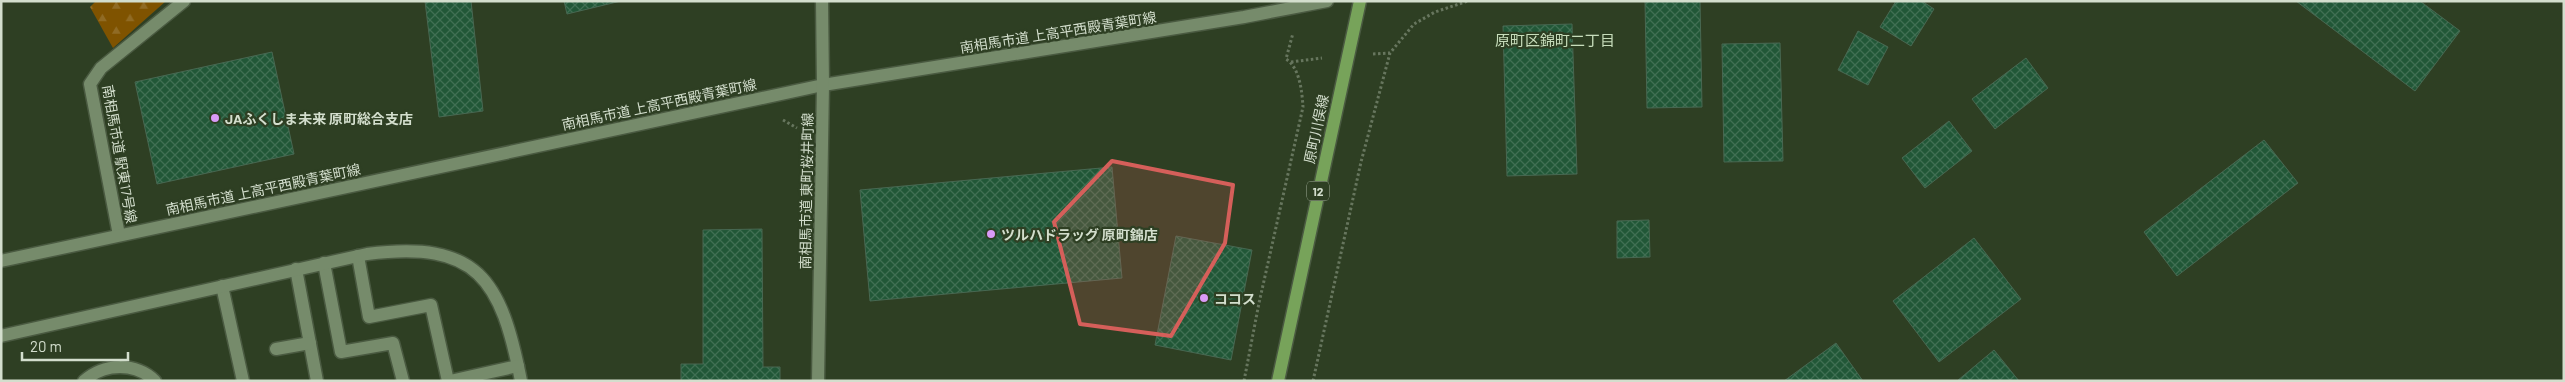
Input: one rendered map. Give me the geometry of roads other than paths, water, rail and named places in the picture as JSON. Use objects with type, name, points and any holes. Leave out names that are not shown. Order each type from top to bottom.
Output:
[{"type":"main road","name":"原町川俣線","points":[[1278,381],[1360,1]]},
{"type":"street","name":"南相馬市道 駅東17号線","points":[[119,235],[90,84],[101,68],[184,1]]},
{"type":"street","name":"南相馬市道 東町桜井町線","points":[[818,381],[823,85],[822,1]]},
{"type":"street","name":"南相馬市道 上高平西殿青葉町線","points":[[1,261],[823,85],[1234,19],[1324,2]]},
{"type":"street","points":[[1,336],[296,269],[404,249],[458,260],[474,270],[487,282],[498,297],[521,381]]},
{"type":"street","points":[[358,256],[369,317],[432,305],[449,381],[518,366]]},
{"type":"street","points":[[324,263],[341,352],[393,343],[403,381]]},
{"type":"street","points":[[296,269],[317,381]]},
{"type":"street","points":[[222,286],[243,381]]},
{"type":"street","points":[[276,349],[310,342]]},
{"type":"street","points":[[84,381],[100,370],[115,366],[136,369],[154,381]]},
{"type":"place","name":"JAふくしま未来 原町総合支店","points":[[215,118]]},
{"type":"place","name":"ツルハドラッグ 原町錦店","points":[[991,234]]},
{"type":"place","name":"ココス","points":[[1204,298]]},
{"type":"district","name":"原町区錦町二丁目","points":[[1555,40]]}]
